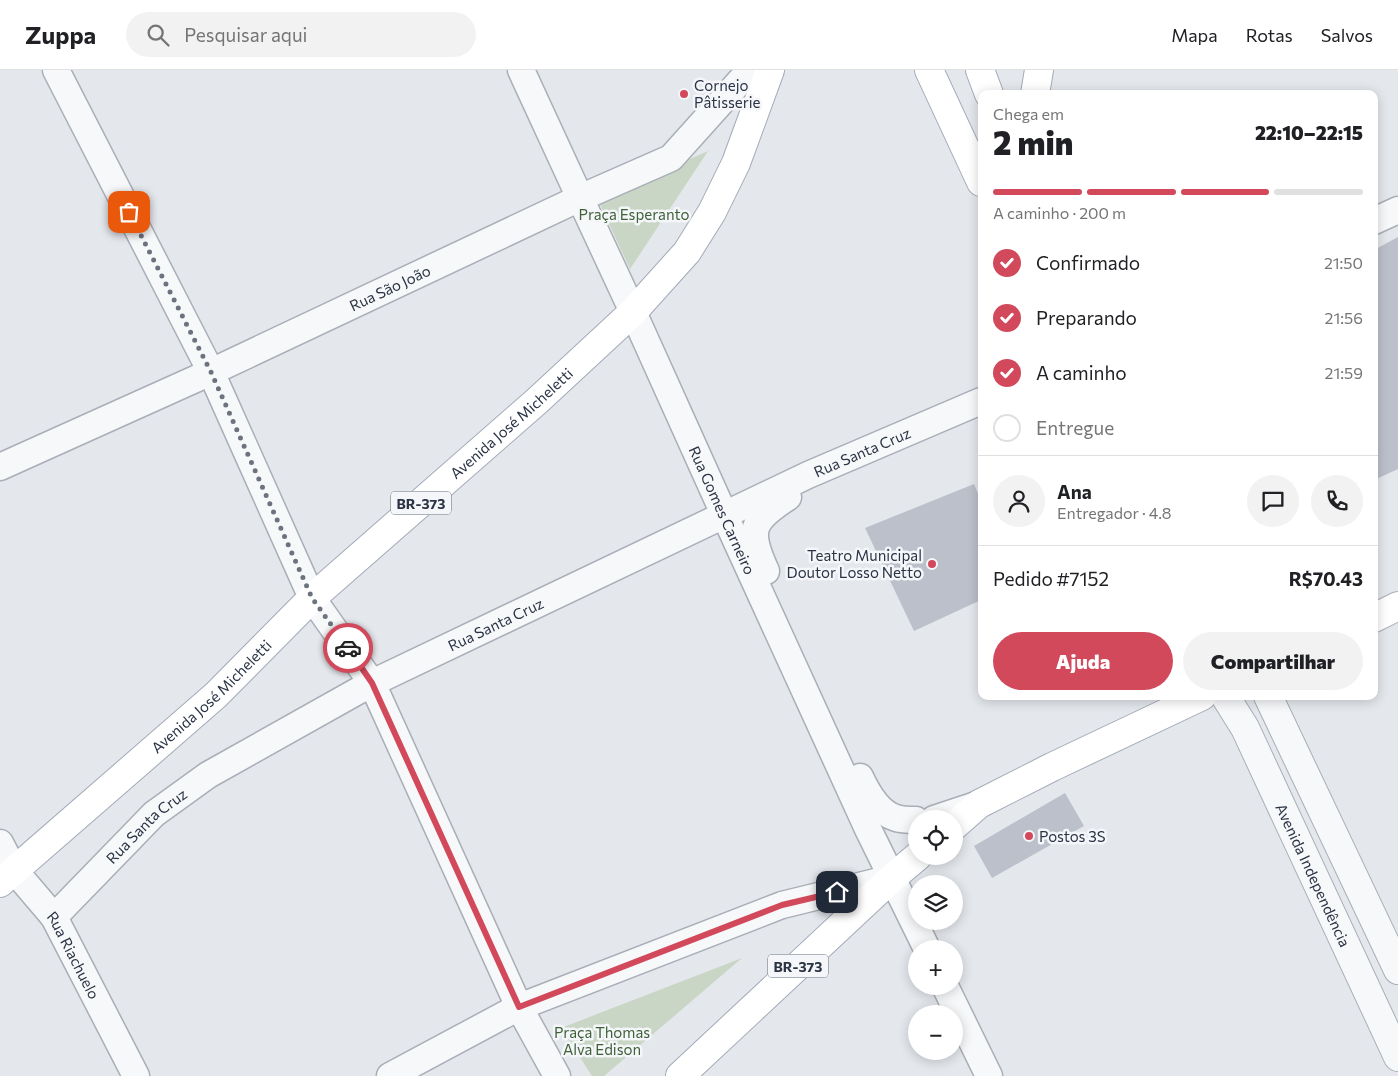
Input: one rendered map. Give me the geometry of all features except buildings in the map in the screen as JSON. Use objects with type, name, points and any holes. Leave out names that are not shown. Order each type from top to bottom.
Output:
[{"type":"main road","name":"Avenida José Micheletti","points":[[4,874],[216,695],[312,598],[537,401],[633,312],[688,252],[712,212],[736,162],[770,70]]},
{"type":"main road","points":[[929,70],[978,176]]},
{"type":"main road","points":[[980,70],[988,90]]},
{"type":"main road","points":[[1036,90],[1039,70]]},
{"type":"main road","points":[[1378,616],[1398,606]]},
{"type":"main road","points":[[963,818],[979,804],[1194,700]]},
{"type":"main road","name":"BR-373","points":[[680,1076],[908,864]]},
{"type":"street","points":[[56,70],[211,372],[312,598],[372,683],[519,1007],[557,1076]]},
{"type":"street","name":"Rua Gomes Carneiro","points":[[521,70],[868,829],[923,940]]},
{"type":"street","name":"Rua São João","points":[[0,467],[211,372],[580,198],[671,158],[750,70]]},
{"type":"street","points":[[1378,219],[1398,210]]},
{"type":"street","name":"Rua Santa Cruz","points":[[54,917],[154,814],[208,775],[372,683],[808,475],[978,402]]},
{"type":"street","name":"Rua Gomes Carneiro","points":[[857,455],[776,505],[758,520],[754,533],[756,551],[866,791],[879,808],[894,818],[908,819]]},
{"type":"street","name":"Avenida Independência","points":[[1228,700],[1245,728],[1398,1057]]},
{"type":"street","points":[[1270,700],[1398,970]]},
{"type":"street","points":[[961,810],[979,804]]},
{"type":"street","name":"Rua Riachuelo","points":[[0,843],[4,874],[54,917],[136,1076]]},
{"type":"street","points":[[390,1076],[519,1007],[782,905],[892,878]]},
{"type":"street","points":[[949,995],[989,1076]]},
{"type":"green space","name":"Praça Esperanto","points":[[708,151],[630,269],[598,200]]},
{"type":"green space","name":"Praça Thomas Alva Edison","points":[[742,958],[604,1076],[592,1076],[561,1028]]},
{"type":"way so far","points":[[129,212],[211,372],[312,598],[348,648]]},
{"type":"place","name":"Cornejo Pâtisserie","points":[[684,94]]},
{"type":"place","name":"Teatro Municipal Doutor Losso Netto","points":[[932,564]]},
{"type":"place","name":"Postos 3S","points":[[1029,836]]},
{"type":"route","points":[[348,648],[372,683],[519,1007],[782,905],[837,892]]}]
